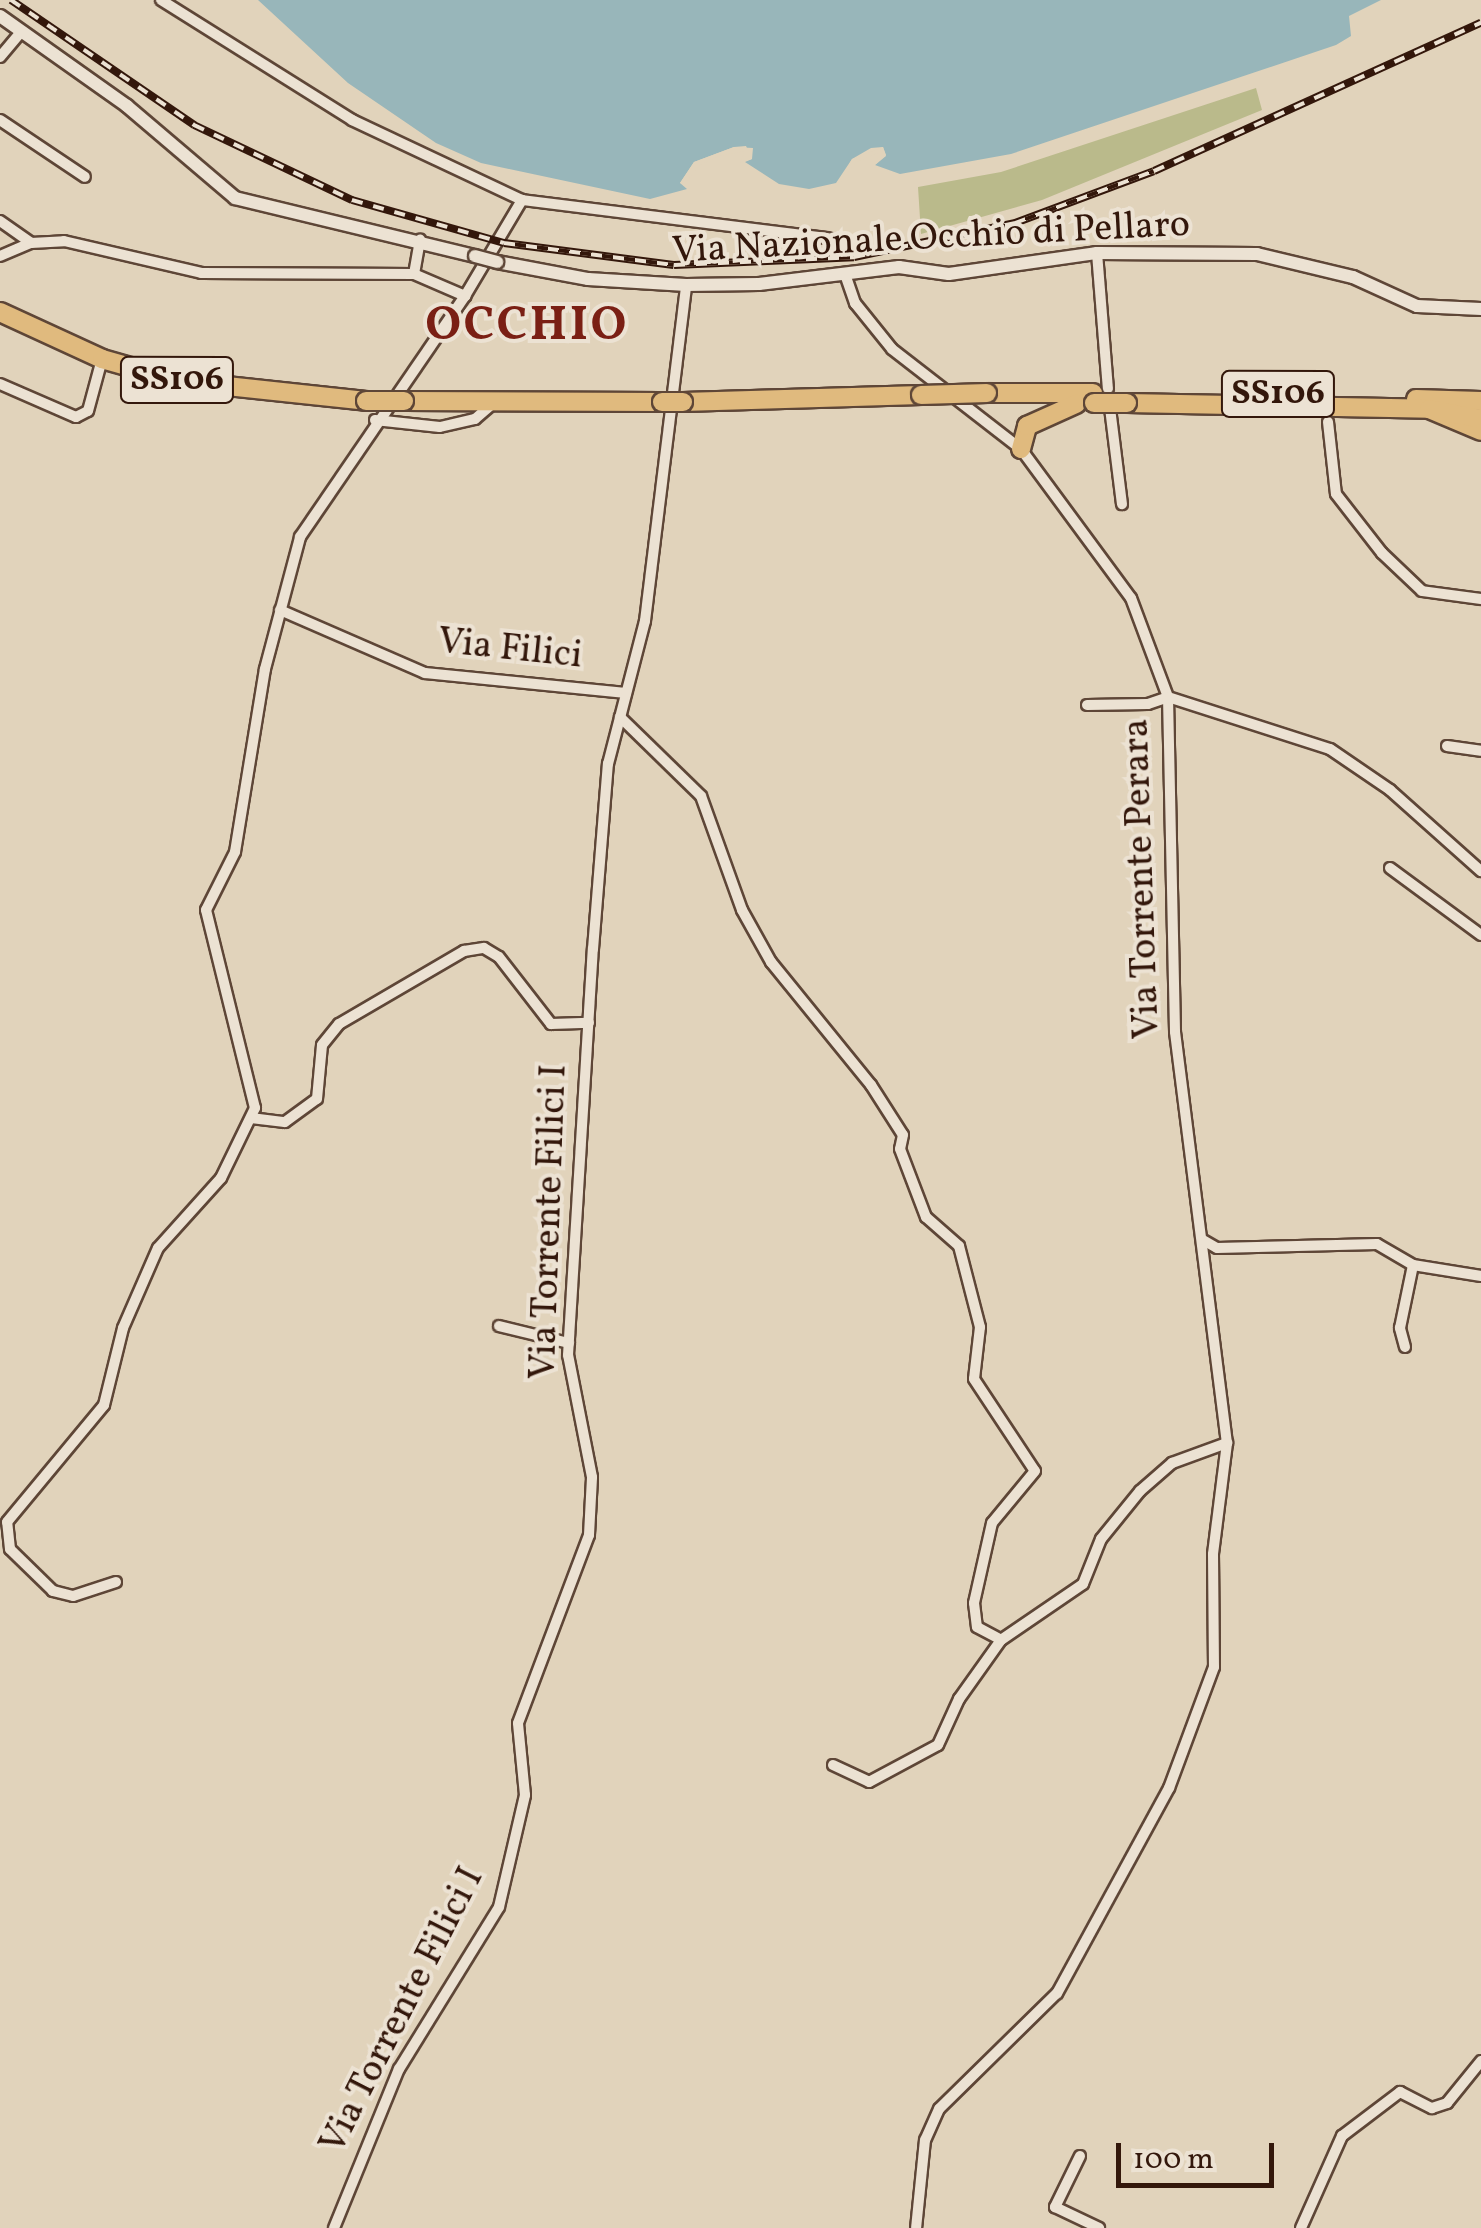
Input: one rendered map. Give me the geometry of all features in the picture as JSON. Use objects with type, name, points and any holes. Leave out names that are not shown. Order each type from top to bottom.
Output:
[{"type":"main road","name":"SS106","points":[[0,312],[102,359],[204,386],[366,401],[476,408],[496,402],[1105,399],[1429,404],[1481,415]]},
{"type":"main road","points":[[1021,442],[1036,418],[1105,399]]},
{"type":"main road","points":[[1429,404],[1481,400]]},
{"type":"main road","points":[[1429,404],[1481,432]]},
{"type":"street","points":[[161,0],[352,120],[522,200],[828,238]]},
{"type":"street","name":"Via Nazionale Occhio di Pellaro","points":[[0,16],[127,106],[236,198],[420,240],[497,262],[588,279],[686,285],[846,276],[899,267],[949,274],[1096,253],[1256,254],[1353,277],[1417,306],[1481,309]]},
{"type":"street","points":[[0,57],[21,32]]},
{"type":"street","points":[[0,120],[85,177]]},
{"type":"street","points":[[116,1582],[64,1596],[10,1550],[7,1522],[104,1405],[124,1328],[158,1248],[221,1178],[255,1108],[236,1022],[211,951],[206,910],[235,852],[280,610],[300,537],[375,420],[466,296],[522,200]]},
{"type":"street","points":[[0,221],[31,244]]},
{"type":"street","points":[[414,274],[420,240]]},
{"type":"street","points":[[0,256],[31,244],[106,248],[201,272],[414,274],[466,296]]},
{"type":"street","points":[[1096,253],[1105,399],[1122,504]]},
{"type":"street","name":"Via Torrente Perara","points":[[846,276],[855,304],[892,349],[1021,442],[1131,598],[1168,697],[1175,1032],[1227,1443],[1212,1554],[1214,1667],[1169,1788],[1057,1993],[939,2109],[925,2140],[916,2228]]},
{"type":"street","name":"Via Torrente Filici I","points":[[334,2228],[367,2134],[399,2069],[490,1926],[512,1860],[525,1795],[518,1723],[593,1512],[569,1343],[608,764],[646,620],[686,285]]},
{"type":"street","points":[[0,384],[76,417],[88,411],[102,359]]},
{"type":"street","points":[[375,420],[440,427],[476,408]]},
{"type":"street","points":[[1328,422],[1336,494],[1382,553],[1422,590],[1481,599]]},
{"type":"street","name":"Via Filici","points":[[280,610],[425,673],[626,693]]},
{"type":"street","points":[[1087,705],[1148,704],[1168,697],[1344,756],[1481,871]]},
{"type":"street","points":[[620,717],[701,796],[742,910],[771,962],[871,1085],[902,1135],[900,1149],[926,1216],[959,1246],[980,1326],[974,1380],[1035,1471],[992,1523],[974,1603],[977,1627],[1001,1640]]},
{"type":"street","points":[[1447,746],[1481,751]]},
{"type":"street","points":[[1390,868],[1481,935]]},
{"type":"street","points":[[251,1118],[285,1122],[317,1099],[322,1045],[339,1024],[464,951],[484,948],[499,958],[551,1024],[589,1023]]},
{"type":"street","points":[[1203,1240],[1217,1248],[1377,1244],[1413,1264],[1481,1276]]},
{"type":"street","points":[[1405,1347],[1400,1328],[1413,1264]]},
{"type":"street","points":[[499,1326],[569,1343]]},
{"type":"street","points":[[833,1765],[869,1782],[938,1745],[958,1699],[1001,1640],[1082,1584],[1101,1540],[1151,1482],[1172,1463],[1227,1443]]},
{"type":"street","points":[[1301,2228],[1342,2136],[1400,2092],[1432,2108],[1447,2104],[1481,2061]]},
{"type":"street","points":[[1080,2156],[1055,2207],[1100,2228]]},
{"type":"green space","points":[[1256,88],[1262,110],[1042,200],[921,234],[918,187],[1001,172]]},
{"type":"water","points":[[258,0],[1381,0],[1349,16],[1351,36],[1336,45],[1011,154],[900,174],[875,165],[886,155],[883,147],[871,148],[852,159],[836,183],[809,189],[779,184],[745,162],[752,159],[746,146],[734,147],[694,162],[680,183],[687,189],[650,199],[481,163],[436,143],[348,83]]},
{"type":"pier","points":[[734,147],[753,148],[752,159],[740,163],[745,151],[719,156],[698,166],[687,182],[691,186],[680,183],[694,162]]},
{"type":"pier","points":[[883,147],[886,156],[875,165],[880,152],[855,163],[836,188],[852,159]]},
{"type":"railway","points":[[11,0],[194,125],[352,200],[504,243],[674,265],[854,257],[1015,223],[1154,171],[1481,23]]},
{"type":"district","name":"OCCHIO","points":[[527,327]]}]
